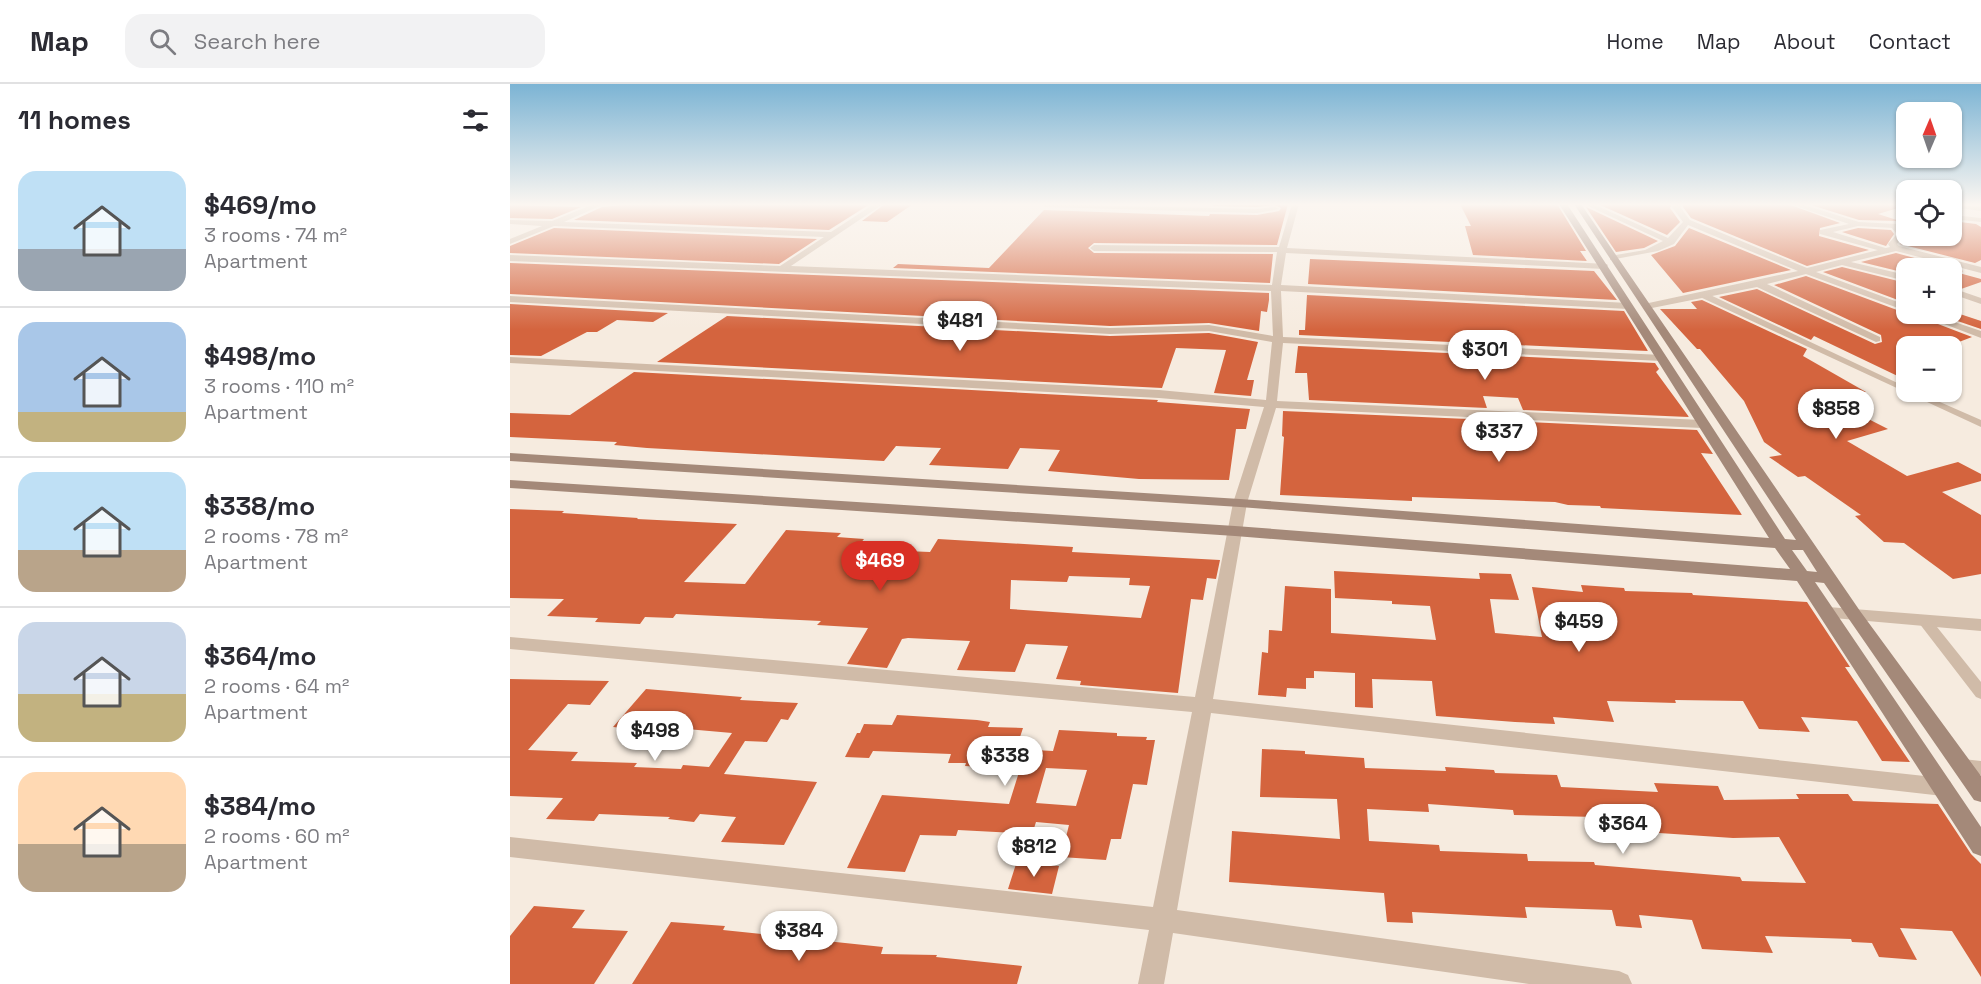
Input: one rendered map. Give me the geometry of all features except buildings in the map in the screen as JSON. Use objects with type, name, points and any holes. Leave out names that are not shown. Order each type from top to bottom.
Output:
[{"type":"main road","points":[[1590,246],[1780,544],[1981,846]]},
{"type":"main road","points":[[1605,246],[1854,615],[1972,767],[1981,792]]},
{"type":"main road","points":[[510,457],[1240,503],[1808,546]]},
{"type":"main road","points":[[510,484],[1235,531],[1830,578]]},
{"type":"street","points":[[781,269],[817,246]]},
{"type":"street","points":[[1151,984],[1240,503],[1271,404],[1278,340],[1276,288],[1282,246]]},
{"type":"street","points":[[1613,258],[1664,246]]},
{"type":"street","points":[[1746,246],[1896,304]]},
{"type":"street","points":[[1880,246],[1981,270]]},
{"type":"street","points":[[1094,248],[1282,250],[1604,267]]},
{"type":"street","points":[[1647,306],[1758,284],[1892,249]]},
{"type":"street","points":[[510,258],[1276,288],[1628,306]]},
{"type":"street","points":[[1844,263],[1896,276]]},
{"type":"street","points":[[1758,284],[1876,339]]},
{"type":"street","points":[[1962,294],[1981,301]]},
{"type":"street","points":[[510,299],[1110,331],[1209,328],[1278,340],[1662,358]]},
{"type":"street","points":[[1951,324],[1981,335]]},
{"type":"street","points":[[510,360],[1124,392],[1271,404],[1702,424]]},
{"type":"street","points":[[1828,613],[1981,625]]},
{"type":"street","points":[[510,644],[1203,705],[1942,787]]},
{"type":"street","points":[[510,847],[1163,920],[1619,984]]},
{"type":"lane","points":[[1703,295],[1896,385]]},
{"type":"lane","points":[[1932,402],[1981,424]]},
{"type":"lane","points":[[1924,620],[1981,693]]}]
